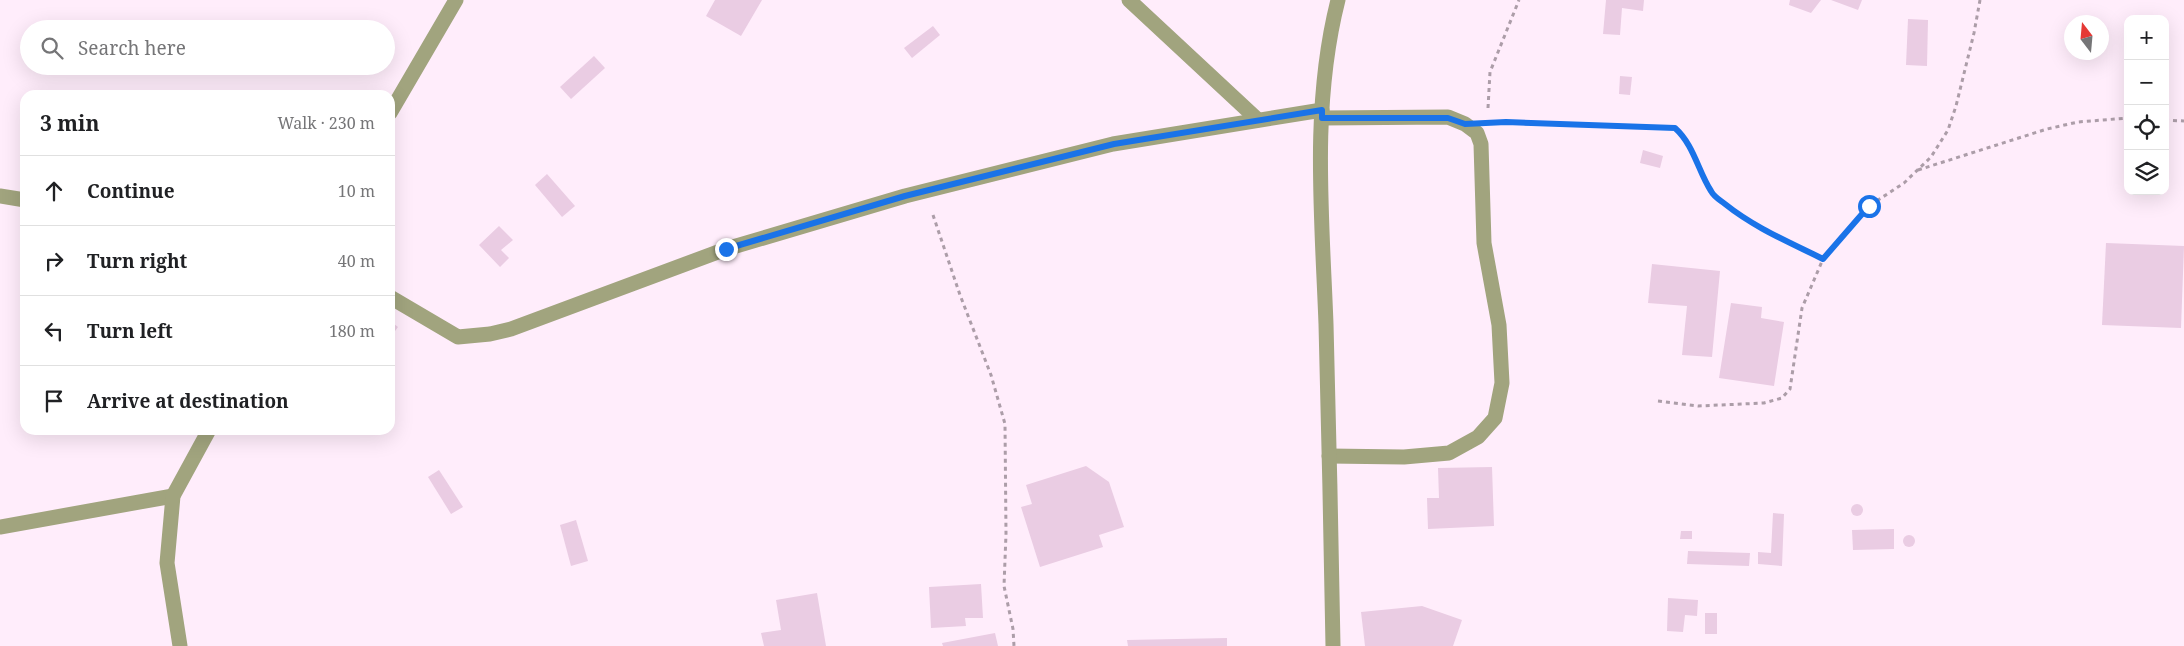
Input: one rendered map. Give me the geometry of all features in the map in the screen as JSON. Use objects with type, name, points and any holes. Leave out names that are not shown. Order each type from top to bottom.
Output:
[{"type":"street","points":[[395,104],[456,0]]},
{"type":"street","points":[[1129,0],[1258,120]]},
{"type":"street","points":[[1333,646],[1319,137],[1332,26],[1338,0]]},
{"type":"street","points":[[395,300],[458,336],[490,334],[511,329],[726,249],[925,191],[1114,144],[1258,120],[1322,114],[1448,118],[1465,124],[1477,133],[1481,144],[1484,243],[1499,325],[1502,383],[1495,418],[1478,437],[1449,453],[1404,457],[1329,456]]},
{"type":"street","points":[[0,196],[20,199]]},
{"type":"street","points":[[180,646],[168,563],[173,496],[206,435]]},
{"type":"street","points":[[0,527],[173,496]]},
{"type":"path","points":[[1488,124],[1490,72],[1519,0]]},
{"type":"path","points":[[1658,401],[1698,406],[1764,403],[1782,398],[1790,389],[1802,308],[1823,259],[1869,206],[1904,183],[1932,157],[1948,130],[1956,106],[1974,33],[1980,0]]},
{"type":"path","points":[[1917,171],[2047,129],[2078,122],[2124,118]]},
{"type":"path","points":[[2169,120],[2184,121]]},
{"type":"path","points":[[1465,124],[1506,122],[1675,128],[1683,135],[1692,151],[1697,166],[1712,194],[1754,226],[1823,259]]},
{"type":"path","points":[[925,191],[948,262],[991,375],[1005,424],[1006,534],[1004,586],[1014,646]]},
{"type":"building","points":[[715,0],[762,0],[741,36],[706,16]]},
{"type":"building","points":[[1606,0],[1644,0],[1643,11],[1622,8],[1620,35],[1603,34]]},
{"type":"building","points":[[1790,0],[1821,0],[1811,13],[1789,5]]},
{"type":"building","points":[[1831,0],[1862,0],[1858,10]]},
{"type":"building","points":[[1908,19],[1928,20],[1927,66],[1906,65]]},
{"type":"building","points":[[933,26],[940,35],[912,58],[904,48]]},
{"type":"building","points":[[594,56],[605,68],[571,99],[560,87]]},
{"type":"building","points":[[1620,76],[1632,77],[1630,95],[1619,94]]},
{"type":"building","points":[[1643,150],[1663,156],[1660,168],[1640,163]]},
{"type":"building","points":[[547,174],[575,206],[562,217],[535,185]]},
{"type":"building","points":[[499,226],[513,240],[501,250],[509,258],[500,267],[479,245]]},
{"type":"building","points":[[2106,243],[2184,246],[2181,328],[2102,325]]},
{"type":"building","points":[[1652,264],[1720,271],[1712,357],[1682,355],[1687,306],[1648,303]]},
{"type":"building","points":[[1731,303],[1762,307],[1761,318],[1784,322],[1774,386],[1719,378]]},
{"type":"building","points":[[1086,466],[1109,482],[1124,527],[1099,535],[1103,547],[1040,567],[1021,507],[1032,504],[1026,485]]},
{"type":"building","points":[[1492,467],[1494,526],[1428,529],[1427,498],[1439,498],[1438,468]]},
{"type":"building","points":[[439,470],[463,507],[451,514],[428,477]]},
{"type":"building","points":[[1855,504],[1859,504],[1863,510],[1859,516],[1855,516],[1851,512],[1851,508]]},
{"type":"building","points":[[1773,513],[1784,514],[1782,566],[1758,564],[1758,552],[1771,553]]},
{"type":"building","points":[[576,520],[588,561],[571,566],[560,525]]},
{"type":"building","points":[[1894,529],[1894,549],[1853,550],[1852,530]]},
{"type":"building","points":[[1681,531],[1692,531],[1692,539],[1680,539]]},
{"type":"building","points":[[1907,535],[1911,535],[1915,541],[1911,547],[1907,547],[1903,543],[1903,539]]},
{"type":"building","points":[[1688,551],[1750,553],[1749,566],[1687,564]]},
{"type":"building","points":[[981,584],[983,618],[965,618],[966,626],[931,628],[929,587]]},
{"type":"building","points":[[817,593],[826,646],[764,646],[761,633],[781,630],[776,600]]},
{"type":"building","points":[[1668,598],[1698,600],[1697,616],[1685,615],[1683,632],[1667,631]]},
{"type":"building","points":[[1422,606],[1462,620],[1453,646],[1365,646],[1361,612]]},
{"type":"building","points":[[1705,613],[1717,613],[1717,634],[1705,634]]},
{"type":"building","points":[[995,633],[998,646],[943,646],[942,643]]},
{"type":"building","points":[[1227,638],[1227,646],[1128,646],[1127,640]]},
{"type":"route","points":[[726,249],[1000,170],[1114,144],[1322,110],[1322,118],[1448,118],[1465,124],[1506,122],[1675,128],[1683,135],[1692,151],[1697,166],[1712,194],[1754,226],[1823,259],[1869,206]]}]
